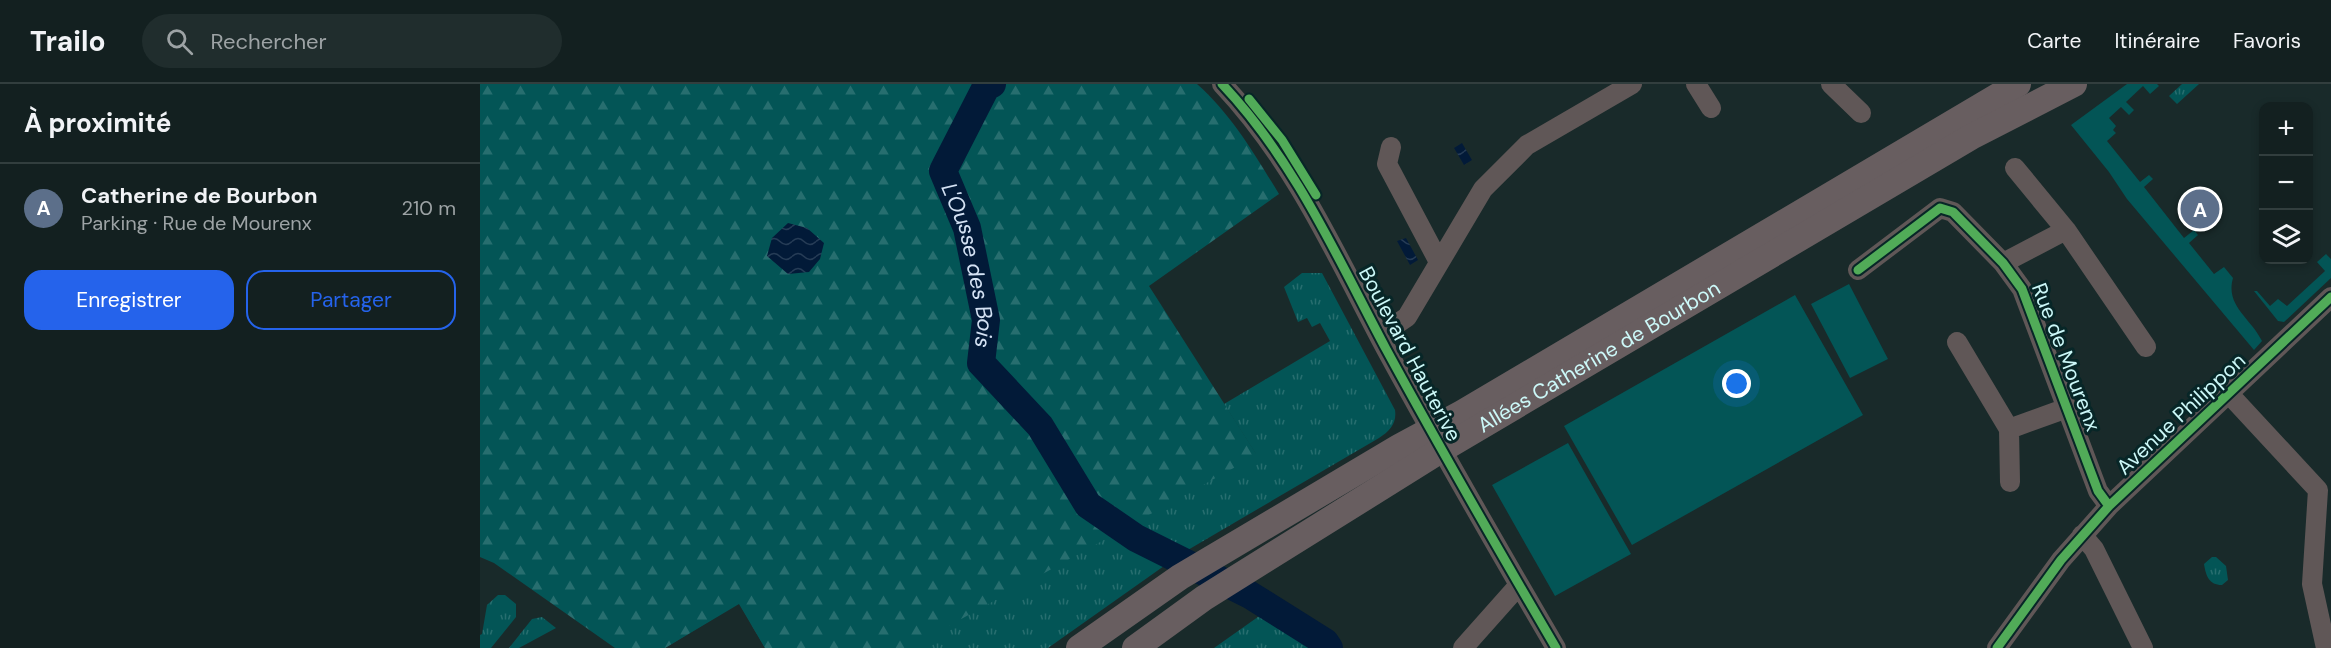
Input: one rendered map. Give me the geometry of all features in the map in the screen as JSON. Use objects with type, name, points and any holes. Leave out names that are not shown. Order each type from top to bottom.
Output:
[{"type":"main road","name":"Allées Catherine de Bourbon","points":[[1135,648],[1204,598],[1436,441],[2018,84]]},
{"type":"main road","name":"Allées Catherine de Bourbon","points":[[1079,648],[1180,577],[1399,447],[1436,441],[1971,136],[2074,84]]},
{"type":"street","name":"Boulevard Hauterive","points":[[1222,84],[1270,140],[1310,203],[1436,441],[1556,648]]},
{"type":"street","points":[[1379,336],[1407,317],[1484,189],[1527,145],[1630,84]]},
{"type":"street","points":[[1696,84],[1711,108]]},
{"type":"street","points":[[1831,84],[1861,113]]},
{"type":"street","points":[[1391,147],[1388,164],[1439,262]]},
{"type":"street","points":[[2015,168],[2066,230],[2146,347]]},
{"type":"street","name":"Rue de Mourenx","points":[[1858,270],[1940,208],[1953,212],[2003,263],[2022,289],[2098,491],[2109,506]]},
{"type":"street","points":[[2003,263],[2066,230]]},
{"type":"street","name":"Avenue Philippon","points":[[1997,648],[2061,560],[2109,506],[2331,297]]},
{"type":"street","points":[[1957,342],[2009,429],[2010,482]]},
{"type":"street","points":[[2229,394],[2318,490],[2312,584],[2326,648]]},
{"type":"street","name":"Rue de Mourenx","points":[[2009,429],[2067,408]]},
{"type":"street","points":[[2082,535],[2094,549],[2143,648]]},
{"type":"street","points":[[1463,648],[1519,585]]},
{"type":"green space","points":[[480,84],[1197,84],[1232,122],[1279,194],[1149,286],[1257,455],[909,648],[765,648],[739,604],[665,648],[615,648],[494,563],[480,557]]},
{"type":"green space","points":[[2127,84],[2157,84],[2159,86],[2150,94],[2143,86],[2126,102],[2134,110],[2129,115],[2121,107],[2109,118],[2116,126],[2113,130],[2116,133],[2107,141],[2140,182],[2149,175],[2153,179],[2144,187],[2184,238],[2194,230],[2198,235],[2189,243],[2214,274],[2224,267],[2233,278],[2231,288],[2236,304],[2262,341],[2254,350],[2127,199],[2109,172],[2071,125]]},
{"type":"green space","points":[[2182,84],[2199,84],[2177,104],[2169,96]]},
{"type":"green space","points":[[2326,254],[2331,259],[2331,278],[2284,322],[2278,321],[2254,291],[2257,291],[2270,306],[2278,299],[2287,306],[2325,271],[2317,262]]},
{"type":"green space","points":[[1302,273],[1322,273],[1395,410],[1392,426],[1379,438],[1181,554],[1048,648],[765,648],[739,603],[665,648],[945,294],[1256,454],[1224,404],[1330,341],[1320,323],[1312,327],[1307,318],[1298,322],[1284,287]]},
{"type":"green space","points":[[1849,284],[1888,359],[1850,378],[1811,304]]},
{"type":"green space","points":[[1795,295],[1863,415],[1632,545],[1564,426]]},
{"type":"green space","points":[[1568,443],[1631,554],[1555,596],[1492,485]]},
{"type":"green space","points":[[2212,557],[2216,557],[2226,566],[2228,580],[2222,585],[2211,582],[2206,572],[2204,564]]},
{"type":"green space","points":[[498,595],[505,595],[516,604],[516,617],[491,648],[480,648],[480,635],[487,605]]},
{"type":"green space","points":[[1282,600],[1315,648],[1214,648]]},
{"type":"green space","points":[[542,617],[556,628],[519,648],[509,648],[532,619]]},
{"type":"water","points":[[1462,143],[1472,160],[1464,165],[1454,148]]},
{"type":"water","points":[[788,223],[807,228],[824,243],[820,259],[809,272],[788,274],[767,256],[772,238]]},
{"type":"water","points":[[1406,238],[1418,260],[1410,265],[1397,241]]},
{"type":"waterway","name":"L'Ousse des Bois","points":[[992,84],[986,87],[943,171],[967,228],[986,320],[981,363],[1040,426],[1088,505],[1136,538],[1250,595],[1325,642],[1329,648]]},
{"type":"cycle path","points":[[1222,84],[1272,145],[1293,177],[1332,245],[1386,349],[1556,648]]},
{"type":"cycle path","points":[[1249,99],[1282,140],[1316,195]]},
{"type":"cycle path","points":[[1858,270],[1940,208],[1953,212],[2003,263],[2022,289],[2098,491],[2109,506]]},
{"type":"cycle path","points":[[1997,648],[2061,560],[2109,506],[2331,297]]},
{"type":"place","name":"Catherine de Bourbon","points":[[2200,209]]}]
